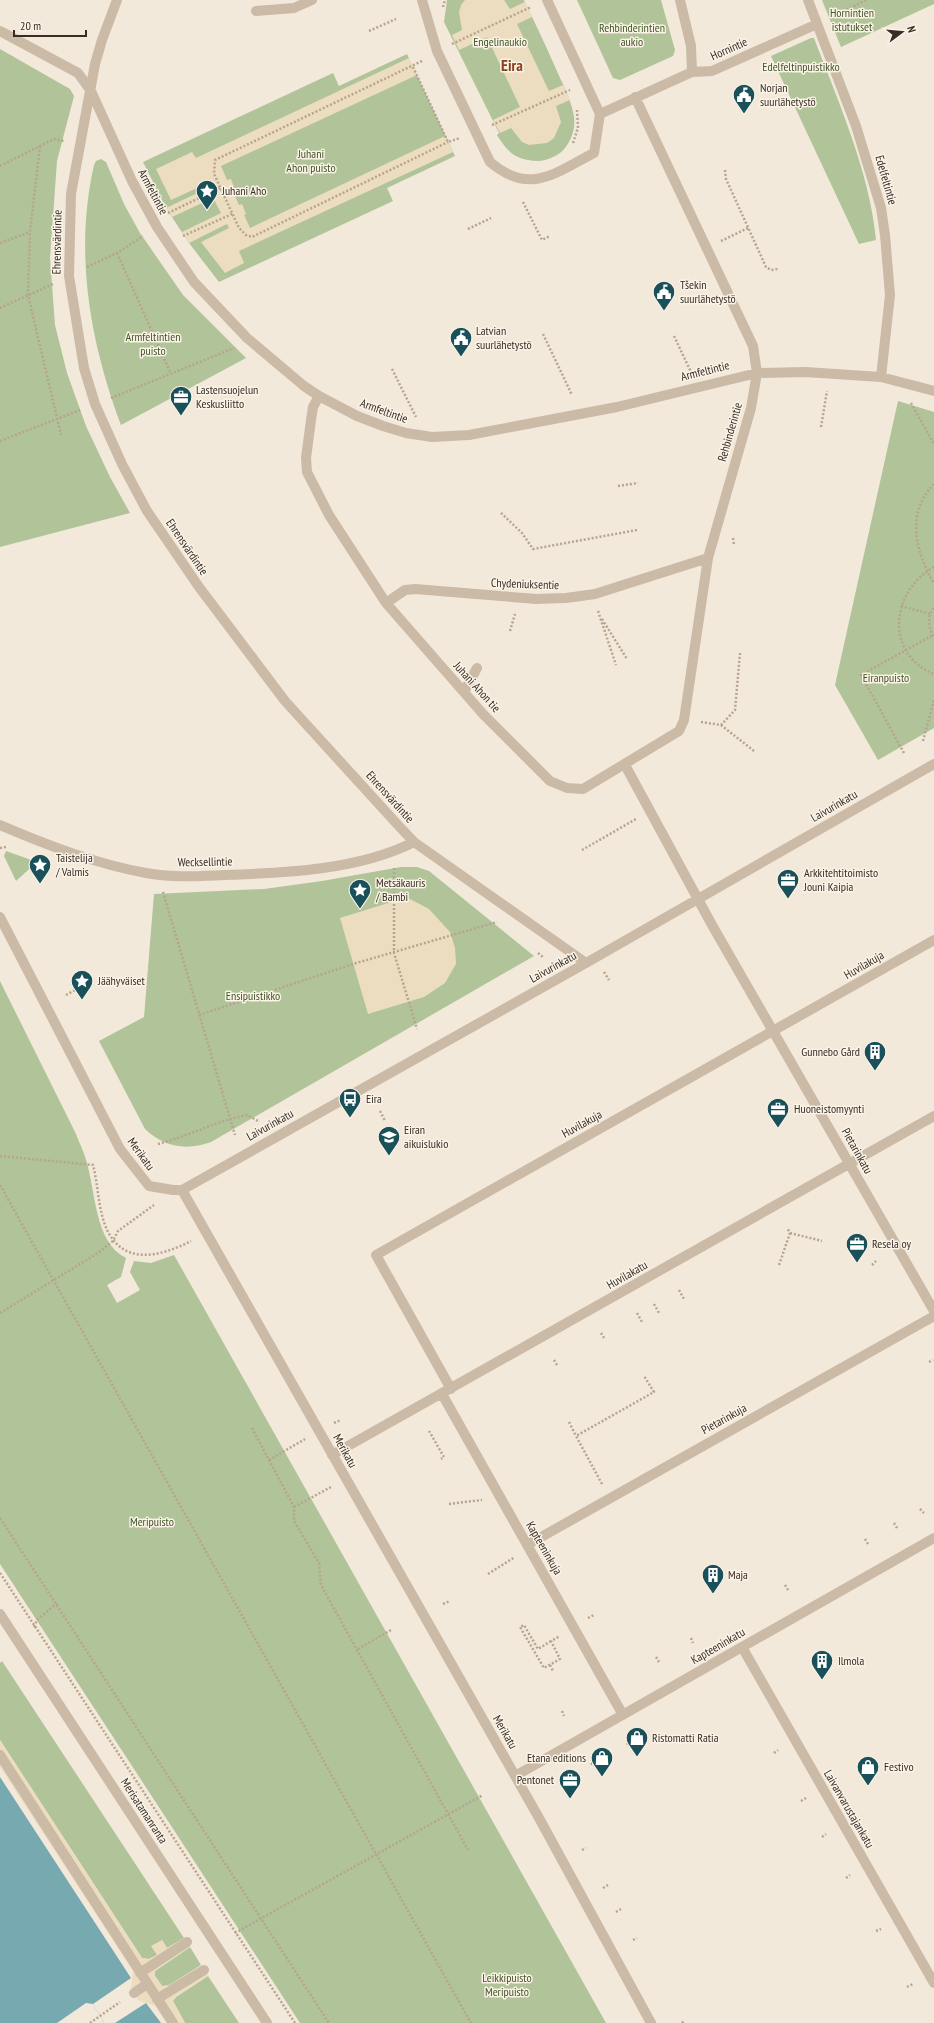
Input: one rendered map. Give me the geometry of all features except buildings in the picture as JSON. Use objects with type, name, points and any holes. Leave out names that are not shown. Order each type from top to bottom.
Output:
[{"type":"street","name":"Ehrensvärdintie","points":[[117,0],[102,40],[71,194],[69,276],[84,368],[95,404],[122,464],[147,511],[199,586],[285,701],[414,842],[586,963]]},
{"type":"street","points":[[256,11],[294,8],[312,0]]},
{"type":"street","points":[[422,0],[437,51],[490,162],[504,173],[526,180],[538,179],[562,170],[594,153],[600,114],[547,0]]},
{"type":"street","points":[[680,0],[690,46],[692,72]]},
{"type":"street","name":"Edelfeltintie","points":[[808,0],[858,132],[881,208],[886,235],[890,295],[881,377]]},
{"type":"street","name":"Hornintie","points":[[600,114],[692,72],[712,71],[817,24]]},
{"type":"street","name":"Armfeltintie","points":[[0,30],[78,73],[91,91],[129,175],[155,224],[194,282],[247,338],[304,386],[319,396],[357,416],[406,433],[445,438],[617,407],[757,373],[805,372],[881,377],[934,391]]},
{"type":"street","name":"Rehbinderintie","points":[[636,97],[753,346],[757,373],[748,418],[708,558],[684,720]]},
{"type":"street","name":"Juhani Ahon tie","points":[[319,396],[313,407],[311,420],[306,458],[308,472],[329,515],[386,602],[464,692],[550,781],[567,788],[583,789],[625,765]]},
{"type":"street","name":"Chydeniuksentie","points":[[386,602],[405,590],[415,589],[536,599],[566,598],[608,590],[708,558]]},
{"type":"street","points":[[464,692],[476,668]]},
{"type":"street","points":[[684,720],[679,730],[625,765],[698,899]]},
{"type":"street","name":"Laivurinkatu","points":[[178,1190],[586,963],[934,764]]},
{"type":"street","name":"Wecksellintie","points":[[0,825],[75,854],[118,867],[147,873],[180,876],[270,873],[307,870],[377,856],[400,849],[414,842]]},
{"type":"street","name":"Pietarinkatu","points":[[698,899],[934,1311]]},
{"type":"street","name":"Merikatu","points":[[0,917],[59,1033],[125,1157],[148,1186],[178,1190],[332,1455],[515,1776],[651,2023]]},
{"type":"street","name":"Huvilakuja","points":[[446,1392],[376,1255],[774,1032],[934,940]]},
{"type":"street","name":"Huvilakatu","points":[[332,1455],[934,1116]]},
{"type":"street","name":"Pietarinkuja","points":[[524,1549],[934,1316]]},
{"type":"street","name":"Kapteeninkuja","points":[[446,1392],[524,1549],[623,1715]]},
{"type":"street","name":"Kapteeninkatu","points":[[515,1776],[934,1538]]},
{"type":"street","name":"Merisatamanranta","points":[[0,1614],[267,2023]]},
{"type":"street","name":"Laivanvarustajankatu","points":[[742,1647],[934,1983]]},
{"type":"street","points":[[0,1755],[173,2023]]},
{"type":"street","points":[[140,1973],[187,1942]]},
{"type":"street","points":[[157,1999],[204,1970]]},
{"type":"street","points":[[134,1993],[147,1984]]},
{"type":"path","points":[[528,0],[533,6],[535,14]]},
{"type":"path","points":[[817,24],[866,0]]},
{"type":"path","points":[[455,51],[450,45],[533,6]]},
{"type":"path","points":[[369,31],[396,19]]},
{"type":"path","points":[[448,142],[413,67],[215,160],[214,174],[239,228],[246,235],[252,237],[448,142],[490,126],[572,89]]},
{"type":"path","points":[[567,83],[572,89],[572,95]]},
{"type":"path","points":[[572,145],[578,128],[579,118],[576,106]]},
{"type":"path","points":[[490,126],[493,132]]},
{"type":"path","points":[[0,166],[54,138],[64,142]]},
{"type":"path","points":[[40,146],[30,232],[28,295],[61,436]]},
{"type":"path","points":[[725,170],[726,179],[766,267],[770,270],[778,269]]},
{"type":"path","points":[[84,268],[116,253],[155,224],[220,188]]},
{"type":"path","points":[[523,202],[542,240],[550,236]]},
{"type":"path","points":[[169,245],[184,236],[232,214]]},
{"type":"path","points":[[468,229],[491,218]]},
{"type":"path","points":[[721,241],[748,228]]},
{"type":"path","points":[[0,243],[30,232]]},
{"type":"path","points":[[116,253],[170,374]]},
{"type":"path","points":[[0,308],[56,282]]},
{"type":"path","points":[[543,334],[572,395]]},
{"type":"path","points":[[674,336],[690,370]]},
{"type":"path","points":[[115,397],[229,350],[247,338]]},
{"type":"path","points":[[392,369],[415,415]]},
{"type":"path","points":[[821,427],[827,391]]},
{"type":"path","points":[[910,400],[934,444]]},
{"type":"path","points":[[0,441],[78,410]]},
{"type":"path","points":[[618,486],[638,483]]},
{"type":"path","points":[[934,484],[921,504],[915,524],[916,540],[926,571],[934,584]]},
{"type":"path","points":[[501,513],[522,533],[532,549],[637,530]]},
{"type":"path","points":[[934,567],[926,571],[905,594],[898,622],[906,650],[917,664],[934,674]]},
{"type":"path","points":[[901,606],[930,614]]},
{"type":"path","points":[[904,754],[861,675],[933,636],[929,625],[930,614],[934,608]]},
{"type":"path","points":[[616,665],[599,615],[627,660]]},
{"type":"path","points":[[721,725],[735,710],[740,653]]},
{"type":"path","points":[[923,741],[934,700]]},
{"type":"path","points":[[684,720],[721,725],[754,751]]},
{"type":"path","points":[[582,850],[650,811]]},
{"type":"path","points":[[394,865],[394,953],[418,1029]]},
{"type":"path","points":[[163,890],[235,1135]]},
{"type":"path","points":[[199,1015],[353,964],[497,922]]},
{"type":"path","points":[[66,994],[79,988]]},
{"type":"path","points":[[380,1111],[385,1121]]},
{"type":"path","points":[[158,1144],[178,1139],[230,1118],[247,1115],[258,1121]]},
{"type":"path","points":[[0,1156],[93,1165],[105,1225],[113,1241],[130,1253],[143,1255],[162,1253],[176,1248]]},
{"type":"path","points":[[0,1185],[53,1282],[471,2023]]},
{"type":"path","points":[[0,1313],[53,1282],[98,1253],[113,1241],[118,1231],[178,1190]]},
{"type":"path","points":[[787,1228],[790,1233],[822,1241]]},
{"type":"path","points":[[779,1265],[790,1233]]},
{"type":"path","points":[[872,1265],[876,1261]]},
{"type":"path","points":[[679,1290],[684,1299]]},
{"type":"path","points":[[654,1304],[659,1313]]},
{"type":"path","points":[[637,1313],[642,1322]]},
{"type":"path","points":[[601,1333],[604,1338]]},
{"type":"path","points":[[554,1360],[557,1364]]},
{"type":"path","points":[[929,1362],[933,1360]]},
{"type":"path","points":[[576,1436],[654,1392],[644,1376]]},
{"type":"path","points":[[569,1422],[606,1491]]},
{"type":"path","points":[[252,1428],[294,1508],[294,1521],[319,1563],[321,1585],[358,1649],[468,1850]]},
{"type":"path","points":[[429,1431],[444,1458],[441,1459]]},
{"type":"path","points":[[269,1460],[289,1448]]},
{"type":"path","points":[[294,1508],[316,1496]]},
{"type":"path","points":[[449,1504],[483,1500]]},
{"type":"path","points":[[920,1509],[924,1513]]},
{"type":"path","points":[[0,1518],[329,2023]]},
{"type":"path","points":[[894,1523],[897,1528]]},
{"type":"path","points":[[865,1539],[868,1544]]},
{"type":"path","points":[[488,1574],[524,1549]]},
{"type":"path","points":[[0,1574],[295,2023]]},
{"type":"path","points":[[785,1585],[788,1590]]},
{"type":"path","points":[[443,1604],[450,1601]]},
{"type":"path","points":[[588,1618],[594,1615]]},
{"type":"path","points":[[551,1641],[560,1659],[544,1668],[530,1649],[519,1628],[524,1625],[538,1649],[551,1641],[562,1635]]},
{"type":"path","points":[[358,1649],[391,1630]]},
{"type":"path","points":[[691,1638],[693,1643]]},
{"type":"path","points":[[656,1657],[659,1662]]},
{"type":"path","points":[[550,1665],[553,1670]]},
{"type":"path","points":[[562,1711],[564,1716]]},
{"type":"path","points":[[644,1733],[647,1736]]},
{"type":"path","points":[[774,1753],[778,1750]]},
{"type":"path","points":[[591,1763],[594,1766]]},
{"type":"path","points":[[235,1933],[483,1795]]},
{"type":"path","points":[[802,1801],[806,1798]]},
{"type":"path","points":[[822,1837],[826,1834]]},
{"type":"path","points":[[582,1850],[586,1848]]},
{"type":"path","points":[[846,1878],[850,1875]]},
{"type":"path","points":[[603,1888],[608,1885]]},
{"type":"path","points":[[616,1912],[621,1909]]},
{"type":"path","points":[[876,1931],[881,1929]]},
{"type":"path","points":[[633,1940],[637,1938]]},
{"type":"path","points":[[908,1987],[913,1984]]},
{"type":"path","points":[[90,2023],[100,2014],[134,1993]]},
{"type":"green space","name":"Engelinaukio","points":[[447,0],[524,0],[566,90],[573,112],[574,128],[568,144],[560,153],[550,158],[538,161],[518,157],[505,147],[497,135],[499,133],[444,22]]},
{"type":"green space","name":"Rehbinderintien aukio","points":[[577,0],[661,0],[675,50],[673,56],[620,80],[613,78]]},
{"type":"green space","name":"Hornintien istutukset","points":[[822,0],[934,0],[934,4],[841,47]]},
{"type":"green space","name":"Edelfeltinpuistikko","points":[[814,38],[852,138],[867,189],[873,215],[876,240],[859,244],[771,56]]},
{"type":"green space","points":[[0,49],[70,89],[74,96],[57,161],[50,258],[55,325],[67,373],[86,426],[110,477],[130,513],[0,547]]},
{"type":"green space","name":"Juhani Ahon puisto","points":[[407,54],[455,156],[387,188],[393,201],[219,282],[189,243],[166,208],[143,162],[333,73],[339,86]]},
{"type":"green space","name":"Armfeltintien puisto","points":[[101,159],[106,162],[124,204],[140,233],[183,295],[246,358],[121,425],[101,362],[88,297],[85,231],[88,198],[94,165],[96,161]]},
{"type":"green space","name":"Eiranpuisto","points":[[898,401],[934,412],[934,728],[878,760],[835,685]]},
{"type":"green space","points":[[6,851],[37,862],[16,881],[4,856]]},
{"type":"green space","name":"Ensipuistikko","points":[[401,867],[417,867],[429,871],[534,956],[211,1142],[202,1145],[184,1147],[176,1146],[160,1140],[145,1129],[99,1041],[144,1017],[154,894],[264,889],[322,881]]},
{"type":"green space","name":"Meripuisto","points":[[0,981],[83,1150],[102,1228],[108,1240],[116,1250],[126,1258],[121,1277],[107,1285],[117,1303],[140,1290],[130,1272],[134,1261],[151,1263],[174,1255],[606,2023],[300,2023],[0,1564]]},
{"type":"green space","points":[[2,1661],[184,1938],[167,1948],[162,1940],[157,1955],[149,1959],[142,1958],[0,1740],[0,1663]]},
{"type":"green space","points":[[190,1947],[201,1965],[171,1985],[162,1986],[155,1976],[155,1971]]},
{"type":"green space","points":[[208,1976],[239,2023],[185,2023],[173,2001],[176,1997]]},
{"type":"shaded area","name":"Engelinaukio","points":[[465,0],[504,0],[510,9],[525,2],[532,17],[517,24],[549,91],[563,85],[570,100],[556,106],[561,122],[554,138],[547,143],[529,145],[522,142],[511,128],[500,133],[493,120],[520,107],[487,37],[459,50],[452,35],[462,30],[459,12],[461,5]]},
{"type":"shaded area","points":[[409,58],[417,75],[221,166],[227,180],[231,179],[234,187],[232,189],[239,205],[242,204],[246,214],[244,215],[250,228],[445,136],[453,152],[239,251],[244,263],[225,273],[201,242],[229,228],[227,224],[189,243],[182,232],[221,213],[213,198],[172,217],[166,208],[210,187],[208,183],[171,200],[156,169],[192,152],[196,158]]},
{"type":"shaded area","points":[[401,899],[410,899],[429,909],[450,932],[455,948],[456,964],[445,983],[424,997],[368,1014],[340,918]]},
{"type":"shaded area","points":[[0,1740],[142,1958],[149,1959],[157,1955],[151,1946],[162,1940],[167,1948],[184,1938],[187,1942],[190,1947],[155,1971],[155,1976],[162,1986],[166,1987],[201,1965],[208,1976],[176,1997],[173,2001],[185,2023],[166,2023],[155,2006],[138,2000],[131,1989],[133,1971],[0,1767]]},
{"type":"water","points":[[0,1777],[131,1978],[93,2004],[104,2023],[0,2023]]},
{"type":"water","points":[[146,2003],[161,2023],[115,2023]]},
{"type":"pier","points":[[86,2003],[93,2004],[104,2023],[57,2023]]},
{"type":"place","name":"Norjan suurlähetystö","points":[[744,114]]},
{"type":"place","name":"Juhani Aho","points":[[207,210]]},
{"type":"place","name":"Tšekin suurlähetystö","points":[[664,312]]},
{"type":"place","name":"Latvian suurlähetystö","points":[[461,358]]},
{"type":"place","name":"Lastensuojelun Keskusliitto","points":[[181,416]]},
{"type":"place","name":"Taistelija / Valmis","points":[[40,884]]},
{"type":"place","name":"Arkkitehtitoimisto Jouni Kaipia","points":[[788,900]]},
{"type":"place","name":"Metsäkauris / Bambi","points":[[360,910]]},
{"type":"place","name":"Jäähyväiset","points":[[82,1000]]},
{"type":"place","name":"Gunnebo Gård","points":[[875,1072]]},
{"type":"place","name":"Eira","points":[[350,1118]]},
{"type":"place","name":"Huoneistomyynti","points":[[778,1128]]},
{"type":"place","name":"Eiran aikuislukio","points":[[389,1156]]},
{"type":"place","name":"Resela oy","points":[[857,1264]]},
{"type":"place","name":"Maja","points":[[713,1594]]},
{"type":"place","name":"Ilmola","points":[[822,1680]]},
{"type":"place","name":"Ristomatti Ratia","points":[[637,1758]]},
{"type":"place","name":"Etana editions","points":[[602,1778]]},
{"type":"place","name":"Festivo","points":[[868,1786]]},
{"type":"place","name":"Pentonet","points":[[570,1800]]},
{"type":"district","name":"Eira","points":[[512,65]]},
{"type":"park label","name":"Leikkipuisto Meripuisto","points":[[507,1985]]}]
